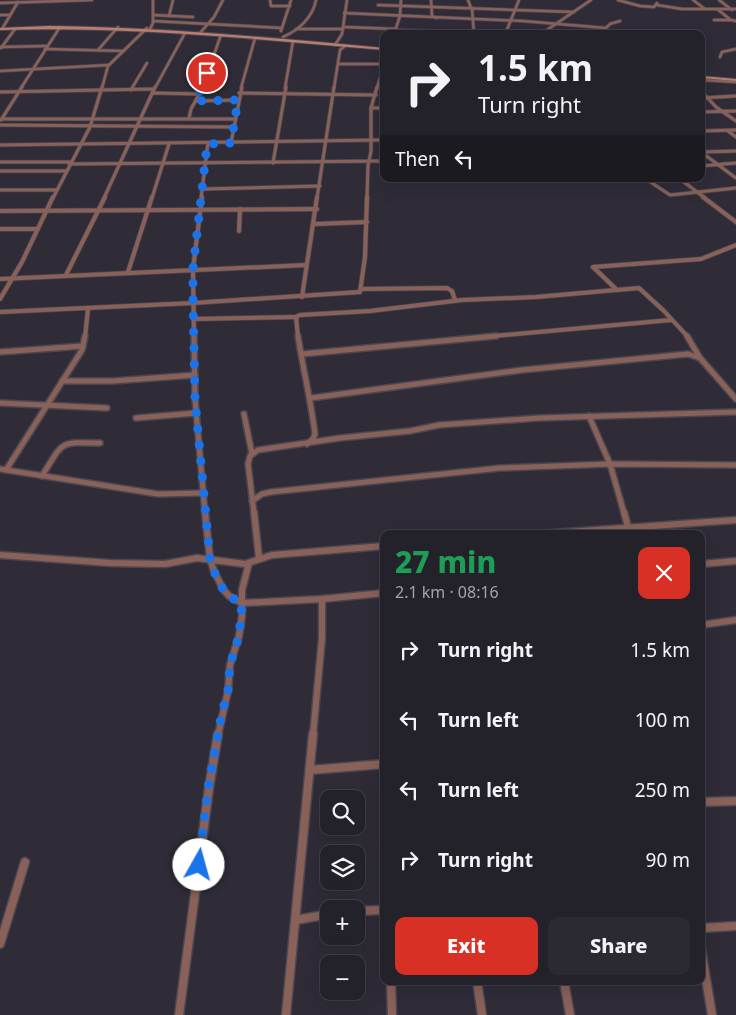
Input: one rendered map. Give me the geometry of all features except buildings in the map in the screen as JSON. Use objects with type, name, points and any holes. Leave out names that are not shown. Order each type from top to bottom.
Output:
[{"type":"street","points":[[0,3],[92,0]]},
{"type":"street","points":[[0,299],[13,278],[66,170],[90,127],[109,65],[148,29],[153,21],[153,0]]},
{"type":"street","points":[[169,16],[173,0]]},
{"type":"street","points":[[200,33],[209,23],[223,0]]},
{"type":"street","points":[[270,0],[271,6],[290,6]]},
{"type":"street","points":[[283,38],[282,28],[291,0]]},
{"type":"street","points":[[283,38],[296,29],[315,9],[316,0]]},
{"type":"street","points":[[335,45],[340,39],[343,28],[347,0]]},
{"type":"street","points":[[396,29],[400,16],[401,0]]},
{"type":"street","points":[[431,0],[432,16],[436,18]]},
{"type":"street","points":[[468,0],[472,8],[474,30]]},
{"type":"street","points":[[507,30],[519,0]]},
{"type":"street","points":[[547,30],[591,0]]},
{"type":"street","points":[[618,0],[643,7],[655,2],[682,9],[732,9]]},
{"type":"street","points":[[693,0],[705,9]]},
{"type":"street","points":[[719,0],[736,11]]},
{"type":"street","points":[[1,29],[18,2]]},
{"type":"street","points":[[378,5],[515,8],[574,12]]},
{"type":"street","points":[[717,9],[731,20]]},
{"type":"street","points":[[344,14],[441,19],[511,20],[607,28],[609,28],[610,24],[620,21]]},
{"type":"street","points":[[0,15],[10,15]]},
{"type":"street","points":[[153,15],[193,17]]},
{"type":"street","points":[[438,30],[441,19]]},
{"type":"street","points":[[714,20],[736,20]]},
{"type":"street","points":[[153,21],[282,28]]},
{"type":"street","points":[[1,120],[60,27]]},
{"type":"street","points":[[1,29],[118,27],[255,38],[283,38],[293,41],[380,49]]},
{"type":"street","points":[[98,50],[118,27]]},
{"type":"street","points":[[1,48],[15,29]]},
{"type":"street","points":[[148,29],[221,35]]},
{"type":"street","points":[[296,29],[410,30]]},
{"type":"street","points":[[66,275],[99,210],[153,91],[185,33]]},
{"type":"street","points":[[189,118],[191,109],[200,94],[221,35]]},
{"type":"street","points":[[231,143],[238,100],[255,38]]},
{"type":"street","points":[[273,163],[293,41]]},
{"type":"street","points":[[302,296],[309,242],[317,209],[340,49],[344,46]]},
{"type":"street","points":[[1,48],[124,51]]},
{"type":"street","points":[[720,56],[722,52],[736,48]]},
{"type":"street","points":[[131,90],[147,63]]},
{"type":"street","points":[[339,64],[380,65]]},
{"type":"street","points":[[0,71],[109,65]]},
{"type":"street","points":[[705,78],[736,81]]},
{"type":"street","points":[[0,312],[88,309],[356,294],[360,292],[362,288],[367,222],[368,166],[373,140],[371,108],[380,84]]},
{"type":"street","points":[[0,92],[131,90],[200,94]]},
{"type":"street","points":[[240,93],[376,95]]},
{"type":"street","points":[[706,98],[736,96]]},
{"type":"street","points":[[706,98],[736,121]]},
{"type":"street","points":[[196,101],[238,100]]},
{"type":"street","points":[[371,108],[380,108]]},
{"type":"street","points":[[705,112],[736,111]]},
{"type":"street","points":[[1,120],[93,118],[235,119]]},
{"type":"street","points":[[0,125],[234,127]]},
{"type":"street","points":[[705,131],[736,130]]},
{"type":"street","points":[[728,131],[736,137]]},
{"type":"street","points":[[0,145],[208,144],[380,140]]},
{"type":"street","points":[[128,272],[169,144]]},
{"type":"street","points":[[208,144],[204,164],[203,189],[193,269],[194,375],[210,559],[217,579],[233,600],[242,603],[322,599],[380,593]]},
{"type":"street","points":[[705,152],[736,151]]},
{"type":"street","points":[[705,155],[736,178]]},
{"type":"street","points":[[0,162],[204,164],[380,161]]},
{"type":"street","points":[[705,166],[736,163]]},
{"type":"street","points":[[0,171],[66,170]]},
{"type":"street","points":[[650,182],[668,195],[736,188]]},
{"type":"street","points":[[684,182],[736,222]]},
{"type":"street","points":[[203,189],[320,186]]},
{"type":"street","points":[[0,190],[56,190]]},
{"type":"street","points":[[239,231],[240,209]]},
{"type":"street","points":[[0,211],[317,209]]},
{"type":"street","points":[[314,224],[367,222]]},
{"type":"street","points":[[0,229],[37,229]]},
{"type":"street","points":[[617,290],[593,267],[701,259],[736,245]]},
{"type":"street","points":[[0,278],[306,265]]},
{"type":"street","points":[[362,288],[403,290],[447,288],[452,291],[455,300]]},
{"type":"street","points":[[193,319],[296,317],[378,311],[455,300],[639,288],[652,298],[696,348],[700,358],[736,400]]},
{"type":"street","points":[[88,309],[83,346],[47,405],[3,470],[158,494],[203,493]]},
{"type":"street","points":[[296,317],[295,324],[302,354],[304,374],[311,398],[314,434],[313,439],[307,444]]},
{"type":"street","points":[[302,354],[671,320]]},
{"type":"street","points":[[0,352],[83,346]]},
{"type":"street","points":[[311,398],[529,369],[688,354],[700,358]]},
{"type":"street","points":[[62,381],[113,381],[194,375]]},
{"type":"street","points":[[0,403],[107,408]]},
{"type":"street","points":[[252,454],[262,449],[307,444],[336,438],[410,431],[439,425],[589,416],[736,412]]},
{"type":"street","points":[[136,418],[196,413]]},
{"type":"street","points":[[244,414],[252,454],[248,464],[259,558]]},
{"type":"street","points":[[589,416],[610,464],[628,527]]},
{"type":"street","points":[[42,476],[62,445],[70,442],[100,443]]},
{"type":"street","points":[[252,501],[262,494],[270,492],[483,469],[610,464],[736,465]]},
{"type":"street","points":[[590,530],[736,520]]},
{"type":"street","points":[[0,555],[110,563],[165,564],[198,558],[242,564],[259,558],[380,546]]},
{"type":"street","points":[[705,564],[736,561]]},
{"type":"street","points":[[180,1015],[208,788],[222,712],[228,691],[230,665],[239,636],[242,590],[249,563]]},
{"type":"street","points":[[286,1015],[322,638],[322,599]]},
{"type":"street","points":[[705,624],[736,620]]},
{"type":"street","points":[[310,770],[380,764]]},
{"type":"street","points":[[705,802],[736,801]]},
{"type":"street","points":[[0,944],[25,862]]},
{"type":"street","points":[[365,911],[380,910]]},
{"type":"street","points":[[296,920],[320,916]]},
{"type":"street","points":[[705,928],[736,926]]},
{"type":"street","points":[[705,973],[712,1015]]},
{"type":"street","points":[[390,985],[392,1015]]},
{"type":"street","points":[[478,985],[482,1015]]},
{"type":"street","points":[[565,985],[570,1015]]},
{"type":"route","points":[[199,865],[208,788],[222,712],[228,691],[230,665],[239,636],[242,616],[242,603],[233,600],[223,589],[217,579],[210,559],[195,399],[193,269],[203,189],[204,164],[208,144],[231,143],[238,100],[196,101],[207,73]]}]
